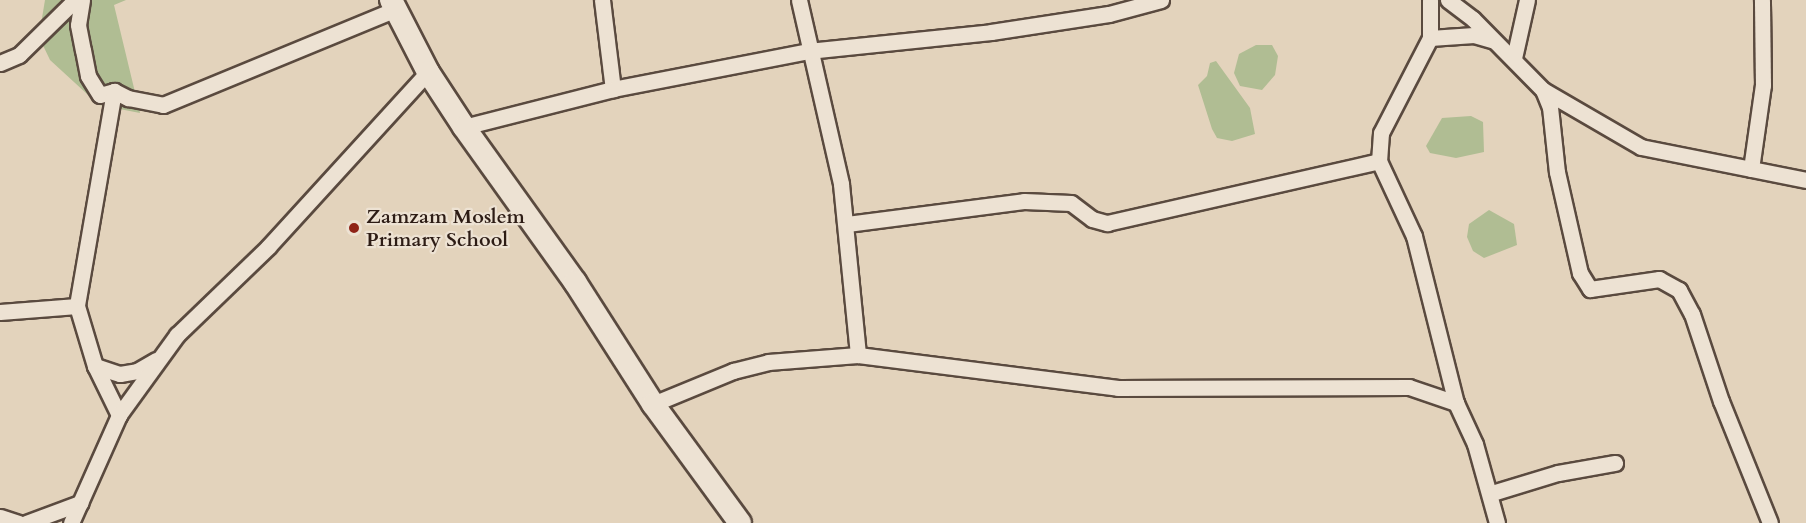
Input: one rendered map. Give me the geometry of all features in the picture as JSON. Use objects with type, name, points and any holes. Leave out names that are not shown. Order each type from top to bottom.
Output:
[{"type":"street","points":[[0,63],[19,55],[75,0]]},
{"type":"street","points":[[82,0],[78,26],[88,76],[100,95],[114,91],[128,98],[163,105],[393,4],[428,72],[464,127],[575,282],[653,404],[740,523]]},
{"type":"street","points":[[602,0],[613,89]]},
{"type":"street","points":[[799,0],[808,51],[824,98],[847,224],[858,355]]},
{"type":"street","points":[[464,127],[613,89],[808,51],[991,32],[1109,14],[1161,0]]},
{"type":"street","points":[[1430,0],[1430,38],[1381,133],[1379,161],[1414,236],[1456,403],[1492,493],[1497,523]]},
{"type":"street","points":[[1448,0],[1514,58],[1543,90],[1551,107],[1557,172],[1580,273],[1590,289],[1659,279],[1678,290],[1692,314],[1721,401],[1770,523]]},
{"type":"street","points":[[1514,58],[1527,0]]},
{"type":"street","points":[[1751,170],[1763,85],[1762,0]]},
{"type":"street","points":[[1430,38],[1474,35],[1493,40]]},
{"type":"street","points":[[71,523],[119,415],[177,335],[268,248],[428,72]]},
{"type":"street","points":[[1543,90],[1641,147],[1806,180]]},
{"type":"street","points":[[114,91],[77,306],[95,366],[119,415]]},
{"type":"street","points":[[847,224],[1024,201],[1071,203],[1092,219],[1107,223],[1379,161]]},
{"type":"street","points":[[0,312],[77,306]]},
{"type":"street","points":[[95,366],[120,374],[137,371],[163,355]]},
{"type":"street","points":[[653,404],[733,370],[768,362],[858,355],[1118,388],[1409,387],[1456,403]]},
{"type":"street","points":[[1492,493],[1558,473],[1615,463]]},
{"type":"street","points":[[26,523],[80,503]]},
{"type":"street","points":[[0,517],[19,523]]},
{"type":"green space","points":[[45,0],[70,0],[40,30]]},
{"type":"green space","points":[[79,0],[126,0],[114,5],[140,113],[99,105],[50,60],[39,37]]},
{"type":"green space","points":[[1256,45],[1272,45],[1278,56],[1275,75],[1262,90],[1240,86],[1234,73],[1239,54]]},
{"type":"green space","points":[[1216,61],[1250,108],[1255,134],[1232,141],[1217,138],[1212,129],[1198,85],[1207,76],[1210,63]]},
{"type":"green space","points":[[1471,116],[1483,122],[1484,152],[1456,158],[1430,153],[1426,146],[1442,118]]},
{"type":"green space","points":[[1489,210],[1514,224],[1517,245],[1484,258],[1473,251],[1467,237],[1469,224]]},
{"type":"place","name":"Zamzam Moslem Primary School","points":[[354,228]]}]
